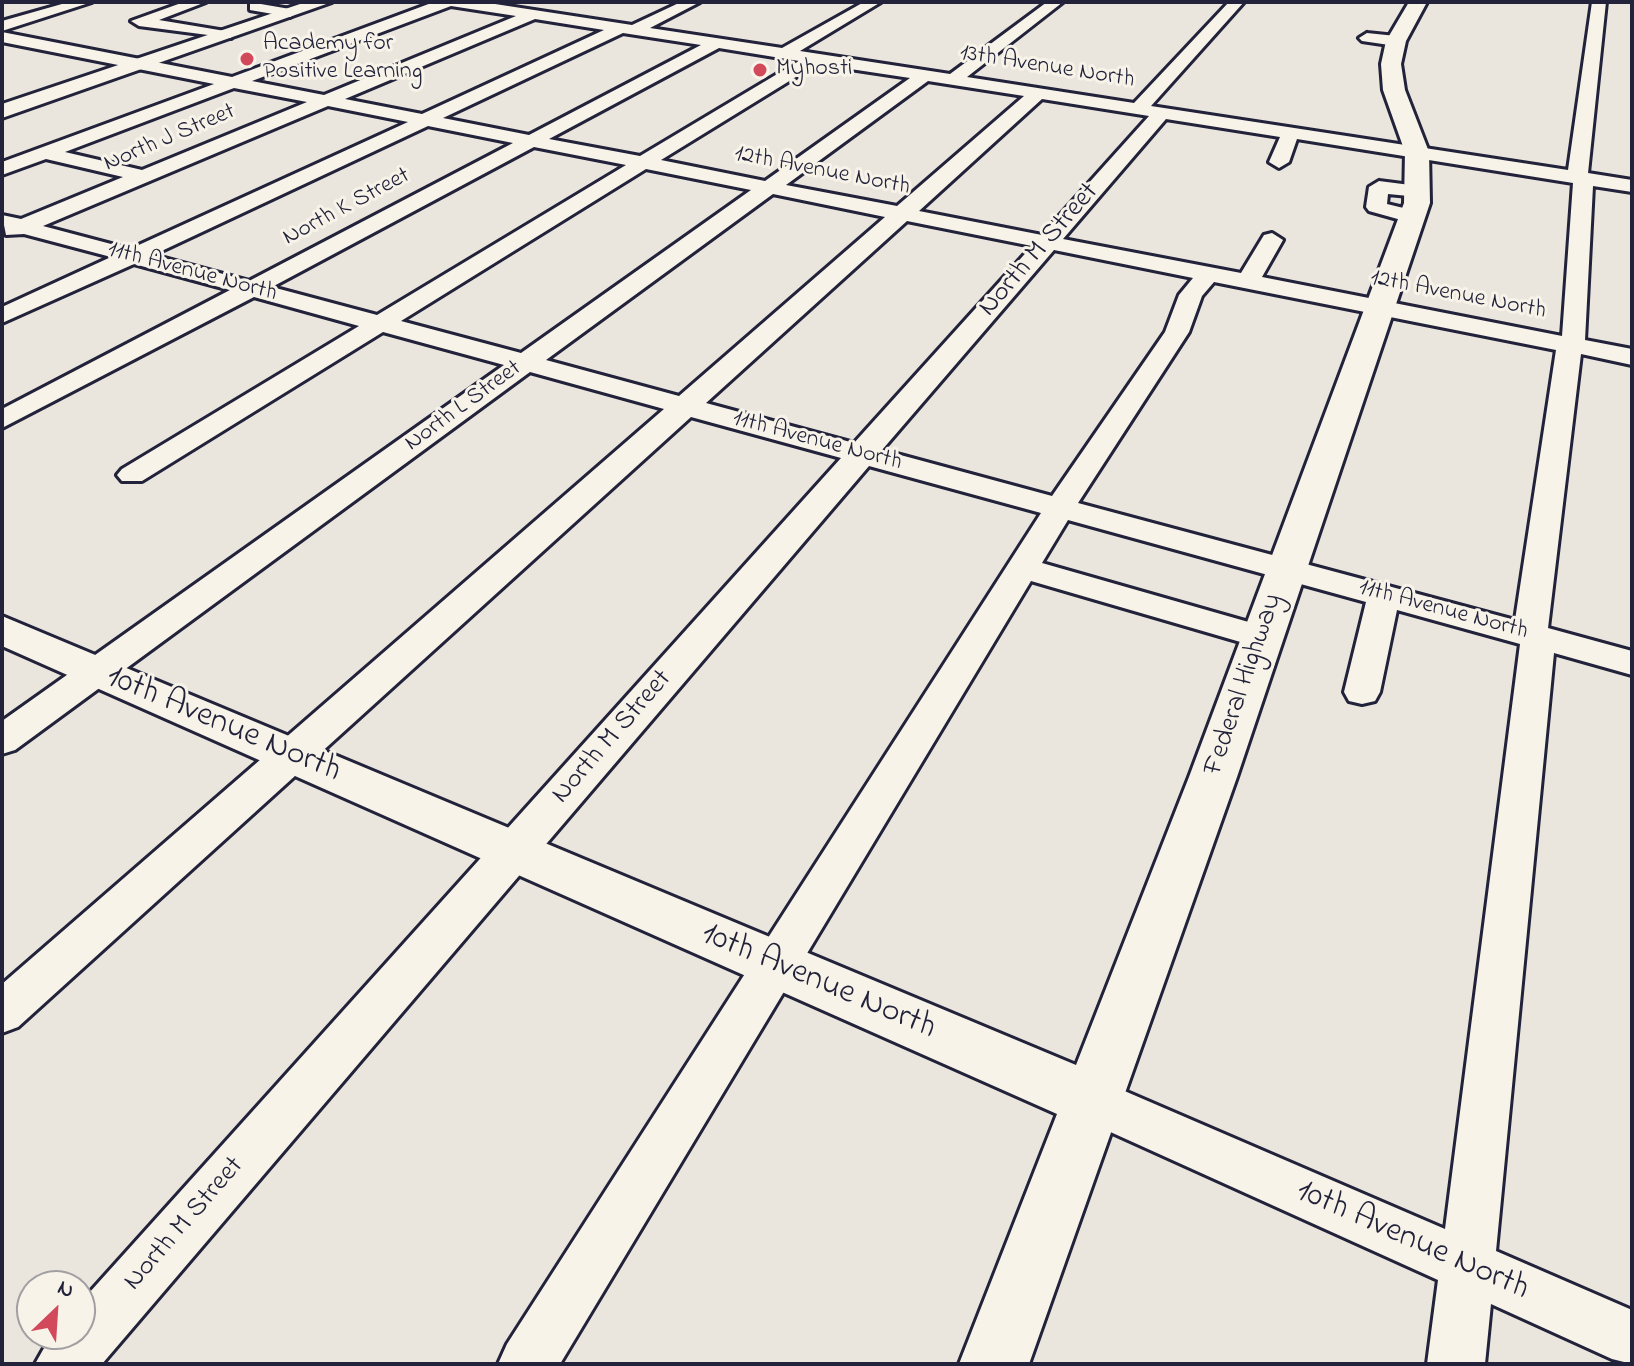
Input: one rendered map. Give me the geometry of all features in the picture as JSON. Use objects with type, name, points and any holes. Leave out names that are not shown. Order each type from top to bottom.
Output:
[{"type":"main road","points":[[8,105],[323,2]]},
{"type":"main road","points":[[1416,186],[1382,39],[1418,2]]},
{"type":"main road","name":"Federal Highway","points":[[994,1364],[1380,307],[1416,186]]},
{"type":"main road","name":"10th Avenue North","points":[[2,630],[1092,1100]]},
{"type":"street","points":[[2,26],[85,2]]},
{"type":"street","points":[[2,169],[447,2]]},
{"type":"street","name":"13th Avenue North","points":[[454,2],[504,5],[562,19],[1291,132],[1416,186],[1580,178],[1632,186]]},
{"type":"street","points":[[2,316],[425,120],[693,2]]},
{"type":"street","points":[[786,53],[874,2]]},
{"type":"street","points":[[953,80],[1056,2]]},
{"type":"street","name":"North M Street","points":[[64,1364],[1048,243],[1237,2]]},
{"type":"street","points":[[1456,1364],[1534,636],[1569,345],[1574,337],[1580,178],[1599,2]]},
{"type":"street","points":[[189,3],[139,21],[226,35]]},
{"type":"street","points":[[255,7],[290,13]]},
{"type":"street","points":[[562,19],[589,8]]},
{"type":"street","name":"North J Street","points":[[9,227],[142,176],[533,14]]},
{"type":"street","name":"12th Avenue North","points":[[2,37],[1632,357]]},
{"type":"street","points":[[339,42],[379,78]]},
{"type":"street","name":"North K Street","points":[[2,420],[717,43]]},
{"type":"street","points":[[15,59],[54,47]]},
{"type":"street","points":[[313,52],[404,68]]},
{"type":"street","points":[[288,61],[428,58]]},
{"type":"street","points":[[132,475],[815,58]]},
{"type":"street","points":[[259,72],[352,89]]},
{"type":"street","name":"North L Street","points":[[2,740],[925,75]]},
{"type":"street","points":[[172,91],[208,77]]},
{"type":"street","points":[[2,1013],[1038,93]]},
{"type":"street","points":[[1279,162],[1291,132]]},
{"type":"street","points":[[44,153],[142,176]]},
{"type":"street","name":"11th Avenue North","points":[[9,227],[131,256],[1632,663]]},
{"type":"street","points":[[1248,282],[1272,240]]},
{"type":"street","points":[[527,1364],[1022,568],[1177,332],[1191,295],[1208,274]]},
{"type":"street","points":[[1022,568],[1261,637]]},
{"type":"street","points":[[1362,692],[1384,595]]},
{"type":"street","name":"10th Avenue North","points":[[1092,1100],[1632,1339]]},
{"type":"place","name":"Academy for Positive Learning","points":[[247,59]]},
{"type":"place","name":"Myhosti","points":[[760,70]]}]
